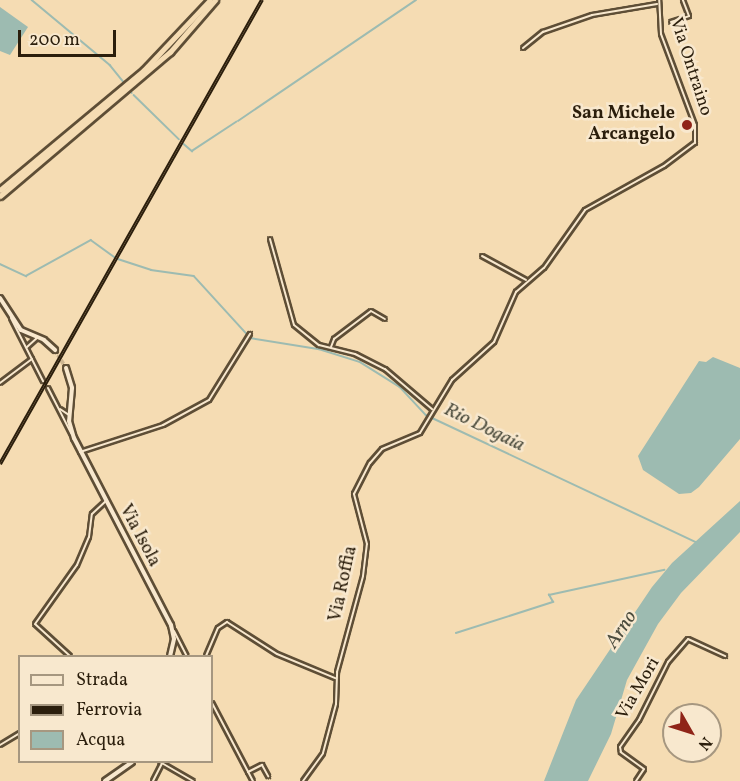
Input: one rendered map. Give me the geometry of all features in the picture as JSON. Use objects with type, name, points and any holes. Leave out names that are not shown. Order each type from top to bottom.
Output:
[{"type":"highway","points":[[0,190],[150,64],[210,0]]},
{"type":"highway","points":[[0,196],[170,52],[215,0]]},
{"type":"street","name":"Via Ontraino","points":[[659,0],[661,34],[695,125],[695,143]]},
{"type":"street","points":[[671,22],[688,16],[683,0]]},
{"type":"street","points":[[523,48],[543,32],[592,15],[659,4]]},
{"type":"street","name":"Via Roffia","points":[[303,781],[318,764],[329,734],[336,704],[336,679],[367,544],[354,494],[382,449],[416,437],[452,380],[494,342],[507,307],[526,280],[544,268],[585,210],[664,166],[695,143]]},
{"type":"street","points":[[270,239],[290,319],[319,345],[331,347],[385,369],[433,410]]},
{"type":"street","points":[[482,256],[526,280]]},
{"type":"street","points":[[0,298],[26,343]]},
{"type":"street","points":[[331,347],[332,341],[370,312],[385,319]]},
{"type":"street","points":[[11,318],[28,334],[39,338],[55,350]]},
{"type":"street","points":[[28,334],[27,350],[44,381]]},
{"type":"street","points":[[26,343],[28,334]]},
{"type":"street","points":[[80,452],[163,424],[209,400],[250,334]]},
{"type":"street","points":[[26,343],[39,338]]},
{"type":"street","points":[[0,384],[32,359]]},
{"type":"street","name":"Via Isola","points":[[66,368],[71,382],[69,415],[74,438]]},
{"type":"street","name":"Via Isola","points":[[48,388],[63,413],[80,452],[186,655]]},
{"type":"street","points":[[69,415],[63,413],[71,402]]},
{"type":"street","name":"Via Isola","points":[[63,413],[69,415]]},
{"type":"street","points":[[68,655],[35,624],[76,565],[88,537],[92,514],[106,501]]},
{"type":"street","points":[[207,655],[218,628],[227,622],[277,654],[336,679]]},
{"type":"street","points":[[171,626],[173,646],[171,655]]},
{"type":"street","name":"Via Mori","points":[[636,781],[644,769],[621,752],[620,747],[639,720],[668,662],[688,639],[725,656]]},
{"type":"street","points":[[173,646],[182,646]]},
{"type":"street","points":[[173,646],[184,651]]},
{"type":"street","points":[[213,705],[253,781]]},
{"type":"street","points":[[0,745],[18,734]]},
{"type":"street","points":[[105,781],[131,763]]},
{"type":"street","points":[[153,781],[161,763]]},
{"type":"street","points":[[163,763],[193,781]]},
{"type":"street","points":[[248,772],[262,765],[268,776]]},
{"type":"water","points":[[0,7],[28,27],[10,55],[0,51]]},
{"type":"water","points":[[713,357],[740,368],[740,439],[699,487],[691,493],[679,494],[643,470],[638,456],[699,361],[706,362]]},
{"type":"water","points":[[740,501],[740,532],[681,593],[658,624],[627,680],[611,734],[588,781],[544,781],[576,700],[652,587],[672,563]]},
{"type":"waterway","points":[[32,0],[110,65],[123,81]]},
{"type":"waterway","points":[[238,121],[416,0]]},
{"type":"waterway","points":[[134,95],[179,139]]},
{"type":"waterway","points":[[184,144],[192,151],[236,122]]},
{"type":"waterway","name":"Rio Dogaia","points":[[0,264],[26,276],[91,240],[114,257]]},
{"type":"waterway","name":"Rio Dogaia","points":[[118,259],[151,270],[194,276],[247,334]]},
{"type":"waterway","name":"Rio Dogaia","points":[[250,338],[319,349],[360,362],[400,387],[426,415],[696,542]]},
{"type":"waterway","points":[[456,633],[553,602],[549,595],[664,570]]},
{"type":"tunnel","points":[[55,350],[66,368]]},
{"type":"railway","points":[[0,464],[262,0]]},
{"type":"place","name":"San Michele Arcangelo","points":[[687,125]]},
{"type":"water label","name":"Arno","points":[[622,630]]}]
